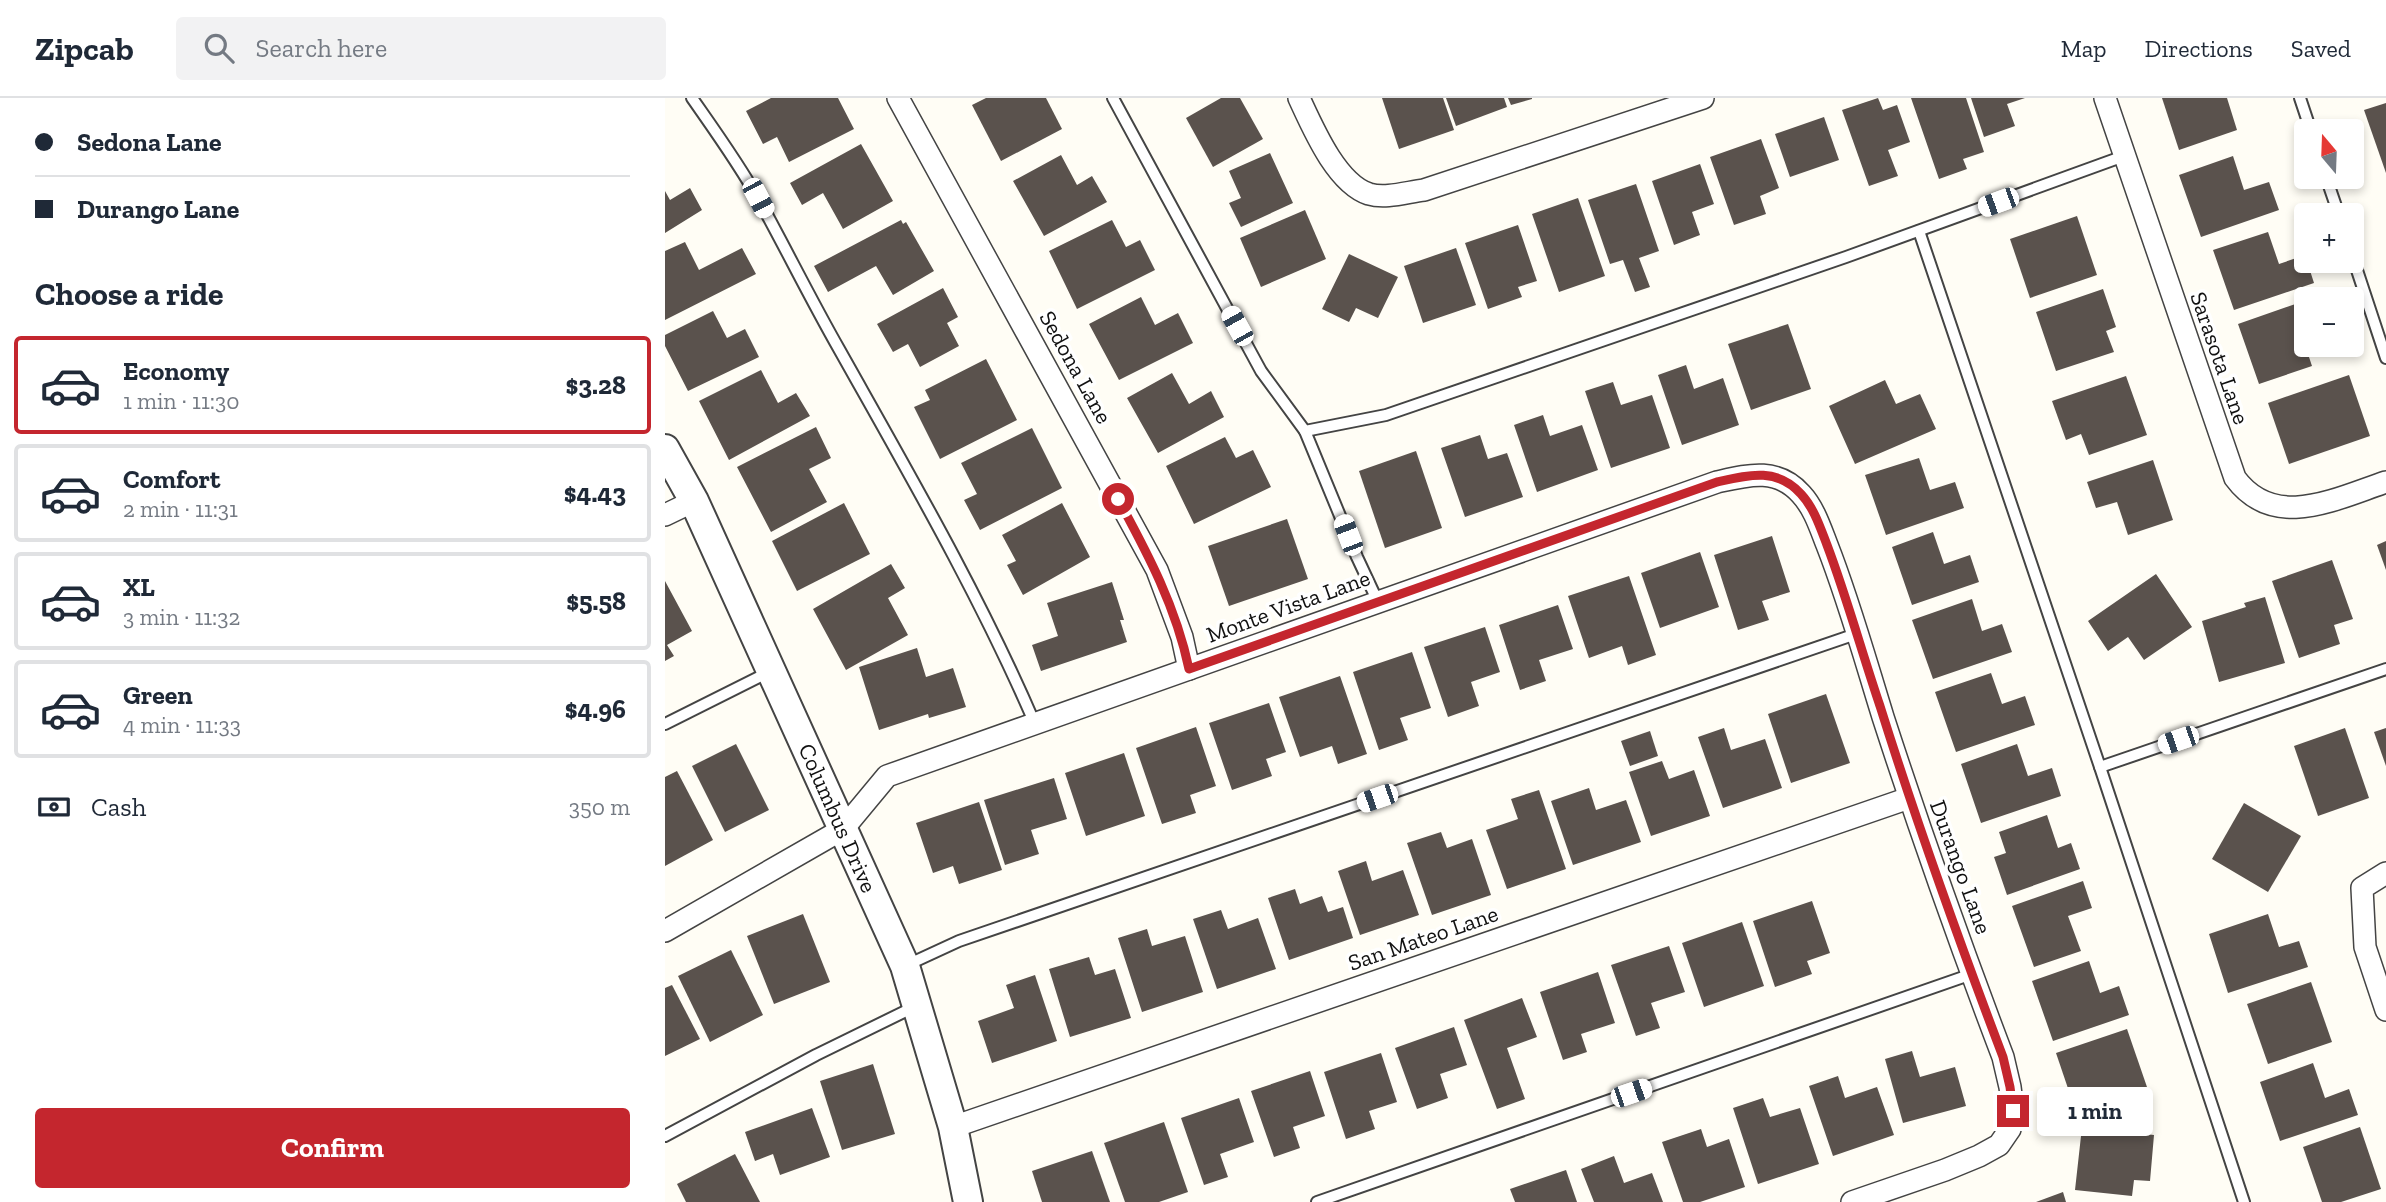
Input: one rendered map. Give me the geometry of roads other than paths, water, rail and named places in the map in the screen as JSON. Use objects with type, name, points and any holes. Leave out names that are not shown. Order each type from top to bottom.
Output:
[{"type":"street","name":"Sedona Lane","points":[[898,98],[1157,570],[1182,637],[1189,669]]},
{"type":"street","points":[[1299,98],[1331,159],[1353,185],[1370,194],[1391,195],[1424,190],[1703,98]]},
{"type":"street","name":"Sarasota Lane","points":[[2105,98],[2235,478],[2246,492],[2267,505],[2293,509],[2321,504],[2386,482]]},
{"type":"street","name":"Columbus Drive","points":[[665,449],[694,501],[905,966],[953,1127],[968,1202]]},
{"type":"street","name":"Monte Vista Lane","points":[[665,931],[843,829],[887,776],[1717,482],[1746,475],[1769,474]]},
{"type":"street","name":"Durango Lane","points":[[1769,474],[1781,478],[1799,492],[1812,508],[1835,565],[1909,798],[2005,1067],[2013,1111],[2010,1129],[1999,1145],[1979,1156],[1852,1202]]},
{"type":"street","points":[[665,515],[694,501]]},
{"type":"street","name":"San Mateo Lane","points":[[953,1127],[1909,798]]},
{"type":"street","points":[[2386,873],[2362,888],[2365,947],[2386,1010]]},
{"type":"lane","points":[[692,98],[758,198],[1006,657],[1035,724]]},
{"type":"lane","points":[[1113,98],[1261,371],[1305,432],[1378,602]]},
{"type":"lane","points":[[2300,98],[2307,119]]},
{"type":"lane","points":[[1305,432],[1386,415],[1919,231],[2124,156]]},
{"type":"lane","points":[[1919,231],[2100,766],[2243,1202]]},
{"type":"lane","points":[[2358,273],[2386,358]]},
{"type":"lane","points":[[905,966],[960,941],[1856,634]]},
{"type":"lane","points":[[2100,766],[2386,669]]},
{"type":"lane","points":[[665,724],[771,671]]},
{"type":"lane","points":[[1317,1202],[1972,974]]},
{"type":"lane","points":[[665,1136],[816,1055],[917,1006]]}]
